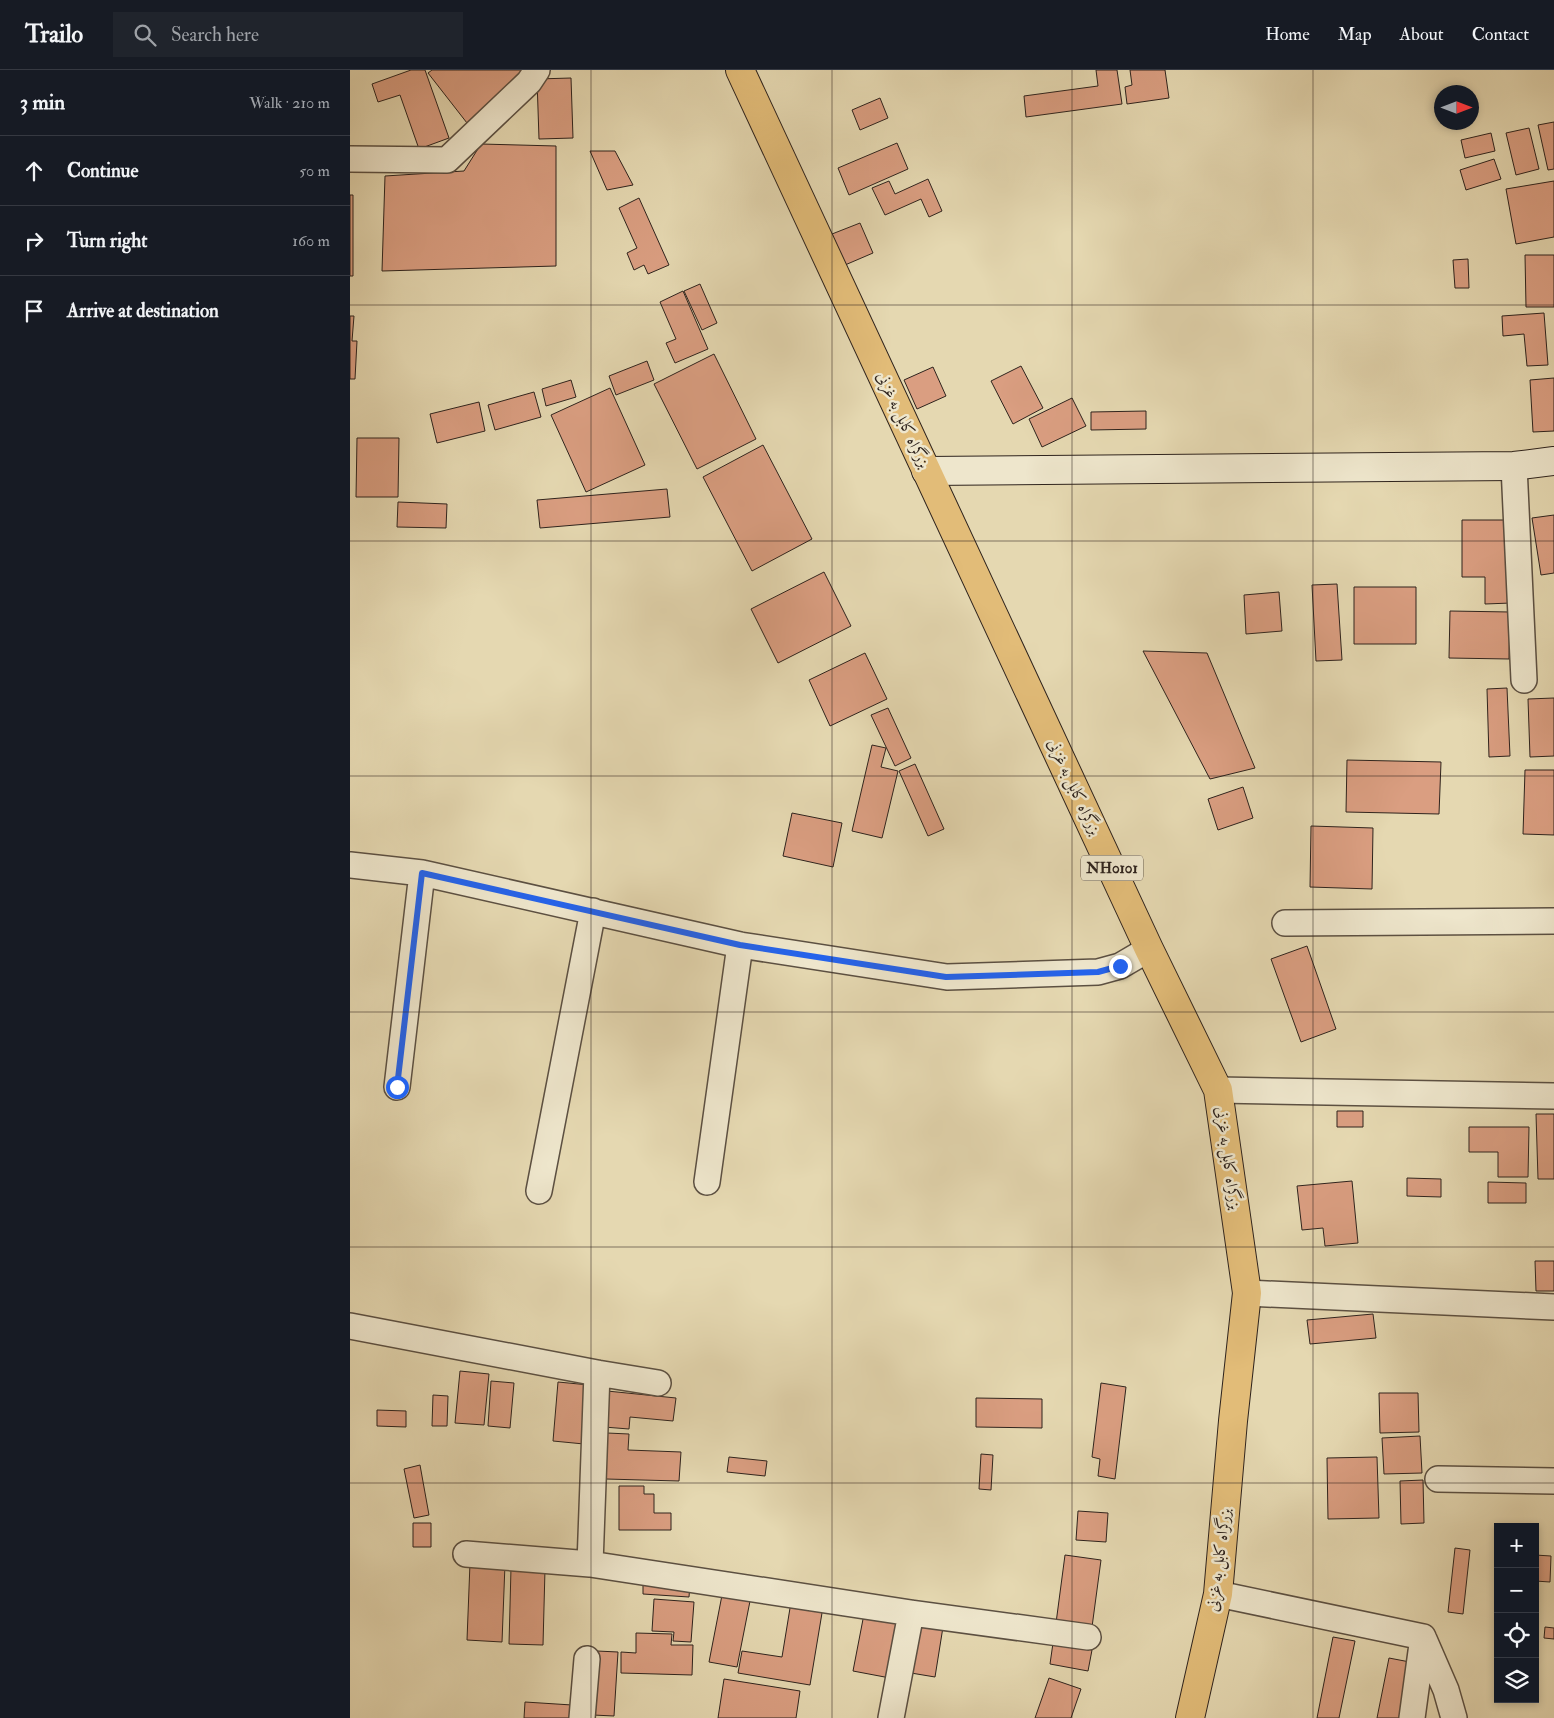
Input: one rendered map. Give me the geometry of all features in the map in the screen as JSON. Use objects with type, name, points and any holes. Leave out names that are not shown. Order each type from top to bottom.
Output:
[{"type":"highway","name":"بزرگراه کابل به غزنی","points":[[740,70],[1149,949],[1218,1090],[1247,1293],[1233,1421],[1218,1594],[1190,1718]]},
{"type":"street","points":[[350,159],[447,160],[529,82],[538,70]]},
{"type":"street","points":[[926,471],[1514,466],[1554,461]]},
{"type":"street","points":[[1514,466],[1524,680]]},
{"type":"street","points":[[350,865],[422,873],[740,945],[946,977],[1098,972],[1120,966],[1149,949]]},
{"type":"street","points":[[397,1087],[422,873]]},
{"type":"street","points":[[540,1191],[593,912]]},
{"type":"street","points":[[1285,923],[1554,921]]},
{"type":"street","points":[[707,1182],[740,945]]},
{"type":"street","points":[[1218,1090],[1554,1096]]},
{"type":"street","points":[[1247,1293],[1554,1307]]},
{"type":"street","points":[[350,1326],[658,1384]]},
{"type":"street","points":[[590,1564],[597,1374]]},
{"type":"street","points":[[1438,1479],[1554,1481]]},
{"type":"street","points":[[466,1554],[590,1564],[911,1613],[1088,1637]]},
{"type":"street","points":[[1218,1594],[1423,1637]]},
{"type":"street","points":[[890,1718],[911,1613]]},
{"type":"street","points":[[1412,1718],[1423,1637]]},
{"type":"street","points":[[1423,1637],[1446,1690],[1454,1718]]},
{"type":"street","points":[[582,1718],[587,1659]]},
{"type":"building","points":[[411,70],[425,70],[449,138],[419,149],[400,95],[378,102],[372,84]]},
{"type":"building","points":[[432,70],[526,70],[529,73],[467,123],[428,73]]},
{"type":"building","points":[[1096,70],[1117,70],[1122,104],[1026,117],[1024,96],[1098,86]]},
{"type":"building","points":[[1130,70],[1165,70],[1169,98],[1127,104],[1125,87],[1132,85]]},
{"type":"building","points":[[571,78],[573,138],[539,139],[537,79]]},
{"type":"building","points":[[880,98],[888,118],[860,130],[852,110]]},
{"type":"building","points":[[1554,122],[1554,169],[1548,170],[1538,125]]},
{"type":"building","points":[[1529,128],[1539,169],[1516,175],[1506,133]]},
{"type":"building","points":[[1491,133],[1495,151],[1465,158],[1461,140]]},
{"type":"building","points":[[897,143],[908,169],[849,195],[838,168]]},
{"type":"building","points":[[481,144],[556,146],[556,266],[382,271],[385,176],[464,171]]},
{"type":"building","points":[[590,151],[615,151],[633,185],[607,190]]},
{"type":"building","points":[[1494,159],[1501,179],[1466,190],[1460,170]]},
{"type":"building","points":[[928,179],[942,211],[929,217],[921,199],[885,215],[872,188],[889,181],[895,194]]},
{"type":"building","points":[[1554,181],[1554,237],[1516,244],[1506,189]]},
{"type":"building","points":[[350,195],[353,195],[353,276],[350,276]]},
{"type":"building","points":[[639,198],[669,265],[648,274],[644,265],[634,270],[627,253],[637,248],[619,208]]},
{"type":"building","points":[[860,223],[873,253],[845,265],[832,234]]},
{"type":"building","points":[[1525,255],[1554,255],[1554,307],[1526,307]]},
{"type":"building","points":[[1468,259],[1469,288],[1455,288],[1453,260]]},
{"type":"building","points":[[700,284],[717,323],[702,330],[684,291]]},
{"type":"building","points":[[683,291],[708,349],[675,363],[666,343],[676,339],[660,302]]},
{"type":"building","points":[[1544,313],[1548,365],[1527,366],[1524,334],[1503,336],[1502,316]]},
{"type":"building","points":[[350,316],[354,316],[352,341],[357,341],[355,379],[350,379]]},
{"type":"building","points":[[714,354],[756,439],[697,469],[654,384]]},
{"type":"building","points":[[647,361],[654,380],[616,395],[609,376]]},
{"type":"building","points":[[1021,366],[1043,408],[1013,424],[991,381]]},
{"type":"building","points":[[933,367],[946,396],[917,409],[904,380]]},
{"type":"building","points":[[1554,378],[1554,431],[1533,432],[1530,380]]},
{"type":"building","points":[[571,380],[576,397],[546,406],[542,389]]},
{"type":"building","points":[[610,388],[645,465],[586,492],[551,415]]},
{"type":"building","points":[[534,392],[541,417],[495,430],[488,405]]},
{"type":"building","points":[[1072,398],[1086,426],[1042,447],[1029,419]]},
{"type":"building","points":[[479,402],[485,431],[437,443],[430,414]]},
{"type":"building","points":[[1146,411],[1146,429],[1091,430],[1091,412]]},
{"type":"building","points":[[357,438],[399,438],[398,497],[356,497]]},
{"type":"building","points":[[763,445],[812,539],[752,571],[703,477]]},
{"type":"building","points":[[667,489],[670,517],[540,528],[537,500]]},
{"type":"building","points":[[398,502],[447,504],[446,528],[397,527]]},
{"type":"building","points":[[1554,515],[1554,573],[1541,575],[1532,518]]},
{"type":"building","points":[[1462,520],[1511,520],[1511,603],[1485,604],[1485,577],[1462,577]]},
{"type":"building","points":[[824,572],[851,626],[778,663],[751,609]]},
{"type":"building","points":[[1337,584],[1342,660],[1316,661],[1312,585]]},
{"type":"building","points":[[1354,587],[1416,587],[1416,644],[1354,644]]},
{"type":"building","points":[[1279,592],[1282,631],[1246,634],[1244,595]]},
{"type":"building","points":[[1450,611],[1510,612],[1509,659],[1449,658]]},
{"type":"building","points":[[1143,651],[1207,653],[1255,768],[1210,779]]},
{"type":"building","points":[[865,653],[887,699],[830,726],[809,680]]},
{"type":"building","points":[[1507,688],[1510,756],[1489,757],[1487,689]]},
{"type":"building","points":[[1554,698],[1554,756],[1530,757],[1528,699]]},
{"type":"building","points":[[888,708],[911,758],[895,766],[871,715]]},
{"type":"building","points":[[872,745],[886,748],[881,767],[898,771],[882,838],[852,831]]},
{"type":"building","points":[[1347,760],[1441,762],[1439,814],[1346,812]]},
{"type":"building","points":[[915,764],[944,829],[928,836],[899,771]]},
{"type":"building","points":[[1525,770],[1554,770],[1554,835],[1523,834]]},
{"type":"building","points":[[1243,787],[1253,818],[1218,830],[1208,799]]},
{"type":"building","points":[[792,813],[842,823],[833,867],[783,856]]},
{"type":"building","points":[[1311,826],[1373,828],[1372,889],[1310,887]]},
{"type":"building","points":[[1307,946],[1336,1029],[1301,1042],[1271,959]]},
{"type":"building","points":[[1337,1111],[1363,1111],[1363,1127],[1337,1127]]},
{"type":"building","points":[[1536,1114],[1554,1114],[1554,1179],[1538,1179]]},
{"type":"building","points":[[1469,1127],[1529,1127],[1528,1177],[1498,1177],[1498,1152],[1469,1152]]},
{"type":"building","points":[[1407,1178],[1441,1179],[1441,1197],[1407,1196]]},
{"type":"building","points":[[1352,1181],[1358,1243],[1325,1246],[1323,1228],[1302,1230],[1297,1186]]},
{"type":"building","points":[[1488,1182],[1526,1183],[1526,1203],[1488,1203]]},
{"type":"building","points":[[1535,1261],[1554,1261],[1554,1291],[1536,1291]]},
{"type":"building","points":[[1373,1314],[1376,1338],[1310,1344],[1307,1320]]},
{"type":"building","points":[[460,1371],[489,1374],[484,1425],[455,1423]]},
{"type":"building","points":[[491,1381],[514,1383],[510,1428],[488,1426]]},
{"type":"building","points":[[558,1382],[589,1385],[584,1444],[553,1441]]},
{"type":"building","points":[[1101,1383],[1126,1387],[1115,1479],[1098,1476],[1100,1459],[1092,1457]]},
{"type":"building","points":[[607,1391],[676,1398],[673,1421],[630,1417],[629,1429],[604,1427]]},
{"type":"building","points":[[1379,1393],[1418,1393],[1419,1432],[1380,1433]]},
{"type":"building","points":[[433,1395],[448,1396],[447,1426],[432,1426]]},
{"type":"building","points":[[976,1398],[1042,1399],[1042,1428],[976,1427]]},
{"type":"building","points":[[377,1410],[406,1411],[406,1427],[377,1426]]},
{"type":"building","points":[[607,1433],[629,1434],[628,1450],[681,1452],[679,1481],[606,1479]]},
{"type":"building","points":[[1420,1436],[1422,1473],[1384,1474],[1382,1438]]},
{"type":"building","points":[[981,1454],[993,1455],[991,1490],[979,1489]]},
{"type":"building","points":[[729,1457],[767,1461],[765,1476],[727,1472]]},
{"type":"building","points":[[1377,1457],[1379,1518],[1328,1519],[1327,1458]]},
{"type":"building","points":[[420,1465],[429,1515],[414,1518],[404,1469]]},
{"type":"building","points":[[1423,1480],[1424,1523],[1401,1524],[1400,1481]]},
{"type":"building","points":[[619,1486],[644,1486],[644,1494],[654,1494],[654,1513],[671,1513],[671,1530],[619,1530]]},
{"type":"building","points":[[1078,1511],[1108,1513],[1106,1542],[1076,1540]]},
{"type":"building","points":[[413,1523],[431,1523],[431,1547],[413,1547]]},
{"type":"building","points":[[1455,1548],[1470,1550],[1463,1614],[1448,1612]]},
{"type":"building","points":[[1065,1555],[1101,1560],[1092,1627],[1056,1623]]},
{"type":"building","points":[[1539,1555],[1551,1556],[1550,1582],[1539,1581]]},
{"type":"building","points":[[470,1563],[505,1564],[502,1642],[467,1640]]},
{"type":"building","points":[[511,1568],[545,1569],[543,1645],[509,1644]]},
{"type":"building","points":[[643,1581],[690,1584],[689,1597],[643,1594]]},
{"type":"building","points":[[723,1590],[751,1596],[737,1667],[709,1662]]},
{"type":"building","points":[[654,1599],[694,1602],[691,1642],[673,1641],[674,1632],[652,1631]]},
{"type":"building","points":[[791,1602],[823,1607],[810,1685],[738,1673],[742,1651],[782,1657]]},
{"type":"building","points":[[864,1614],[900,1621],[890,1678],[853,1671]]},
{"type":"building","points":[[918,1624],[943,1627],[935,1677],[911,1673]]},
{"type":"building","points":[[1545,1627],[1554,1628],[1554,1639],[1544,1638]]},
{"type":"building","points":[[636,1633],[672,1634],[671,1645],[693,1645],[692,1675],[621,1673],[621,1652],[636,1653]]},
{"type":"building","points":[[1333,1637],[1355,1641],[1339,1718],[1317,1718]]},
{"type":"building","points":[[1053,1643],[1092,1650],[1088,1671],[1050,1664]]},
{"type":"building","points":[[597,1651],[618,1652],[614,1716],[593,1715]]},
{"type":"building","points":[[1389,1658],[1415,1663],[1403,1718],[1377,1718]]},
{"type":"building","points":[[1049,1678],[1081,1689],[1071,1718],[1035,1718]]},
{"type":"building","points":[[724,1679],[800,1691],[796,1718],[718,1718]]},
{"type":"building","points":[[525,1702],[572,1705],[571,1718],[524,1718]]},
{"type":"route","points":[[397,1087],[422,873],[740,945],[946,977],[1098,972],[1120,966]]}]
